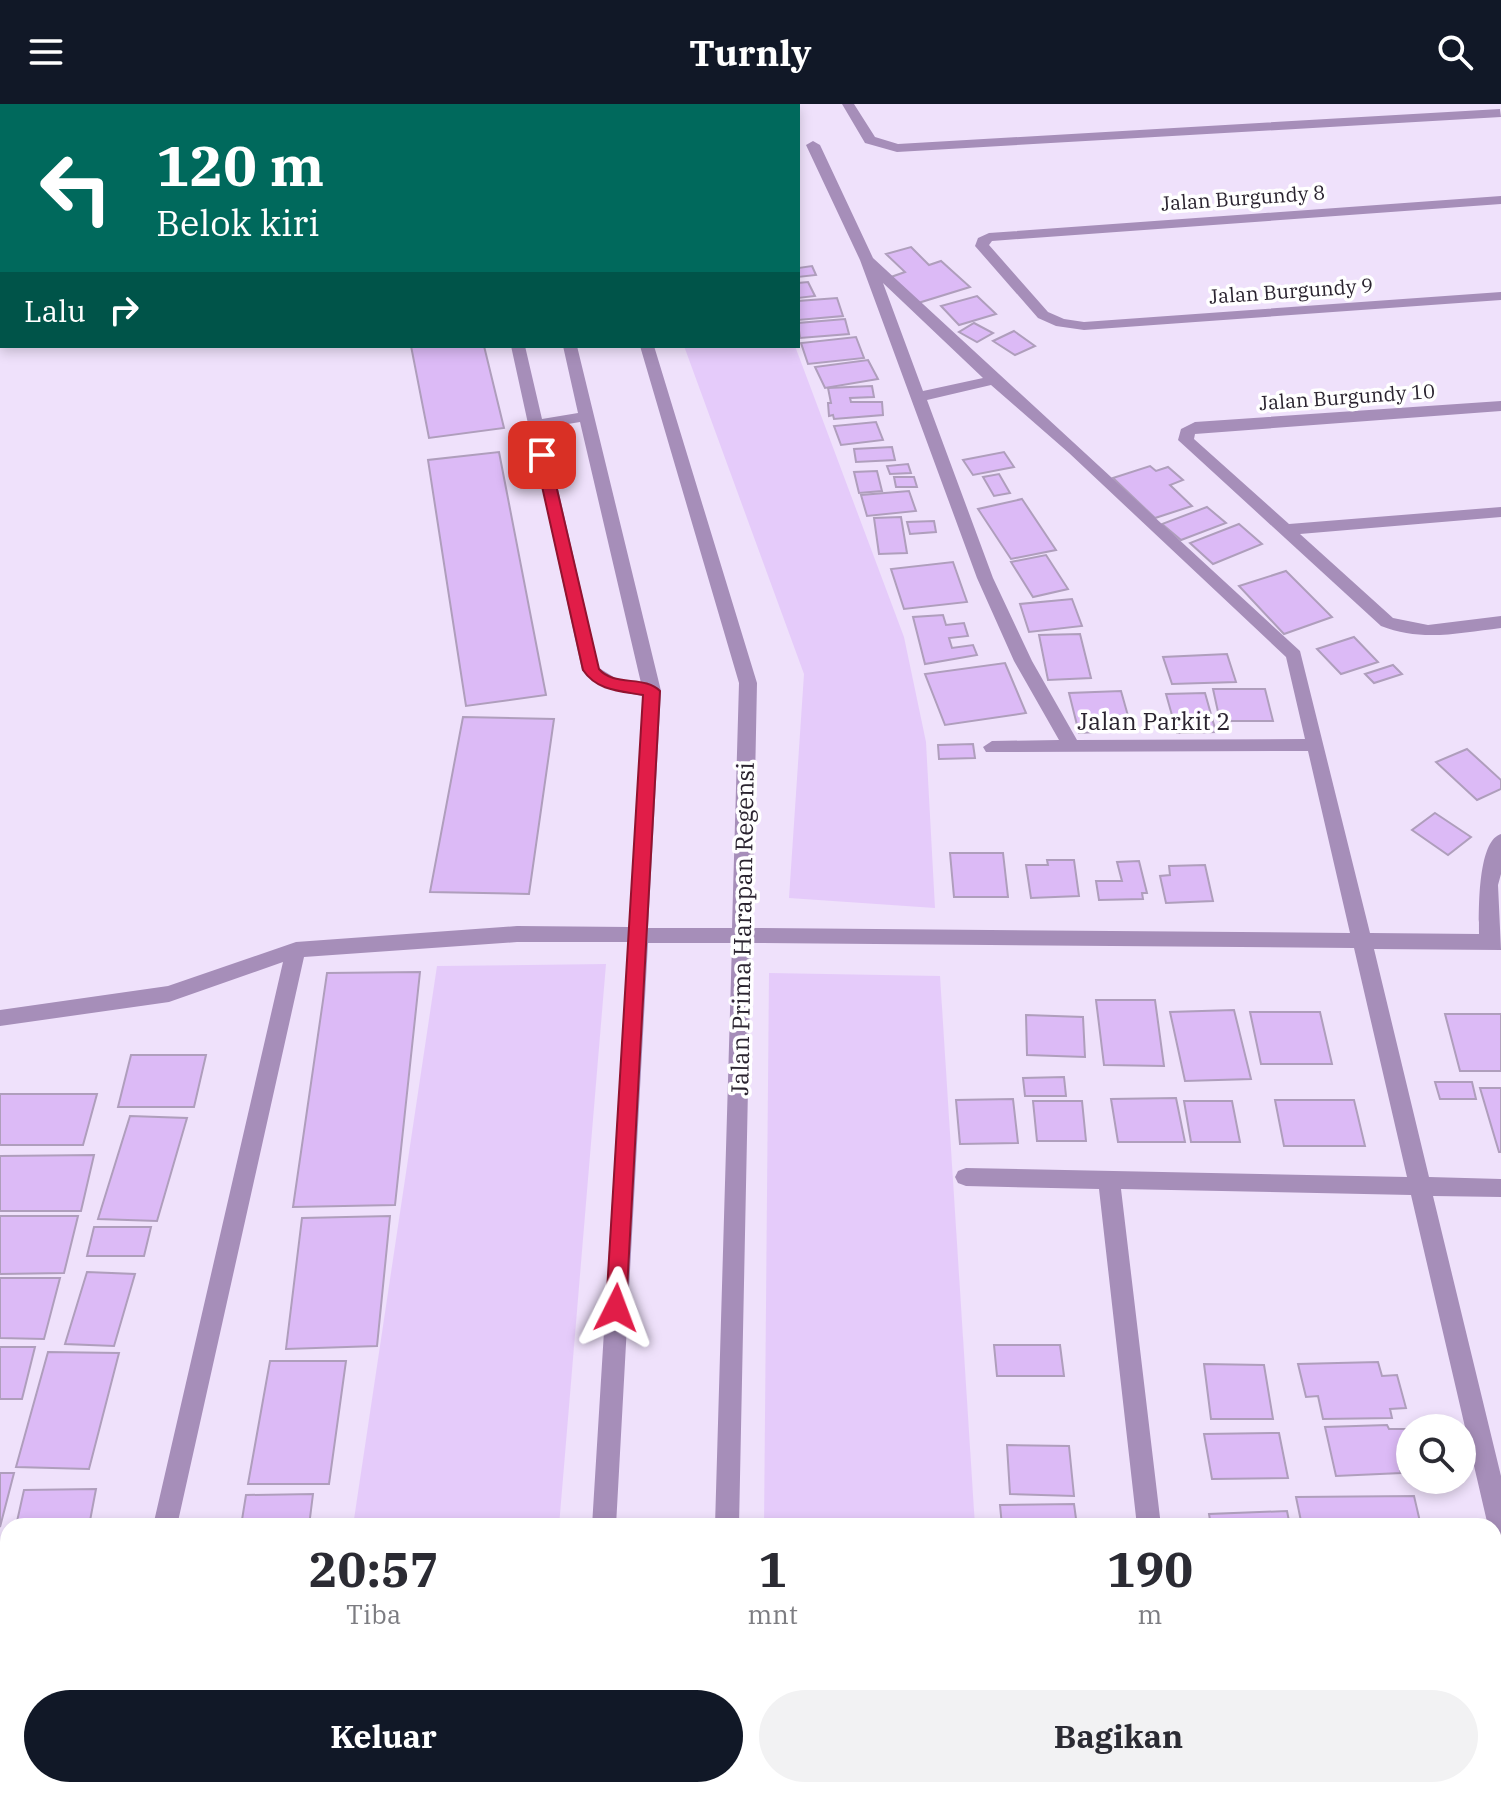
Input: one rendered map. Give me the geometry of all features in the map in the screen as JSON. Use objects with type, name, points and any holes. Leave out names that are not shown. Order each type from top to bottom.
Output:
[{"type":"street","points":[[848,104],[870,140],[897,148],[1501,113]]},
{"type":"street","points":[[1495,104],[1501,113]]},
{"type":"street","points":[[813,145],[867,260],[985,578],[1023,661],[1071,746]]},
{"type":"street","name":"Jalan Burgundy 8","points":[[989,237],[1501,200]]},
{"type":"street","name":"Jalan Burgundy 9","points":[[989,237],[982,246],[1043,315],[1061,323],[1084,326],[1501,296]]},
{"type":"street","points":[[867,260],[994,380],[1075,450],[1289,647],[1297,665],[1499,1518]]},
{"type":"street","points":[[518,348],[591,670],[609,683],[652,691]]},
{"type":"street","points":[[570,348],[652,691],[604,1518]]},
{"type":"street","name":"Jalan Prima Harapan Regensi","points":[[648,348],[748,683],[727,1518]]},
{"type":"street","points":[[919,397],[994,380]]},
{"type":"street","name":"Jalan Burgundy 10","points":[[1285,530],[1186,440],[1187,432],[1195,427],[1501,406]]},
{"type":"street","points":[[535,425],[587,416]]},
{"type":"street","points":[[1285,530],[1501,512]]},
{"type":"street","points":[[1285,530],[1387,622],[1400,629],[1417,631],[1501,622]]},
{"type":"street","name":"Jalan Parkit 2","points":[[992,747],[1316,745]]},
{"type":"street","points":[[0,1018],[169,994],[296,950],[517,934],[1495,942],[1488,885],[1501,841]]},
{"type":"street","points":[[167,1518],[296,950]]},
{"type":"street","points":[[966,1177],[1501,1188]]},
{"type":"street","points":[[1109,1180],[1148,1518]]},
{"type":"shaded area","points":[[685,348],[796,348],[904,637],[926,742],[935,908],[789,898],[804,674]]},
{"type":"shaded area","points":[[606,964],[560,1518],[354,1518],[437,966]]},
{"type":"shaded area","points":[[769,973],[940,976],[974,1518],[764,1518]]},
{"type":"building","points":[[911,247],[929,265],[941,261],[970,287],[918,303],[891,277],[905,272],[886,254]]},
{"type":"building","points":[[812,266],[816,275],[800,277],[800,268]]},
{"type":"building","points":[[808,282],[815,296],[800,298],[800,283]]},
{"type":"building","points":[[977,296],[996,314],[959,325],[941,306]]},
{"type":"building","points":[[837,298],[843,316],[800,320],[800,301]]},
{"type":"building","points":[[845,319],[849,334],[800,338],[800,323]]},
{"type":"building","points":[[974,323],[993,333],[977,342],[959,332]]},
{"type":"building","points":[[1014,331],[1035,346],[1015,355],[993,341]]},
{"type":"building","points":[[856,337],[864,358],[808,364],[801,343]]},
{"type":"building","points":[[411,348],[484,348],[504,428],[429,438]]},
{"type":"building","points":[[868,360],[878,379],[825,388],[815,367]]},
{"type":"building","points":[[872,386],[874,397],[850,398],[851,402],[882,402],[883,415],[834,419],[833,415],[829,416],[828,403],[831,403],[828,388]]},
{"type":"building","points":[[876,422],[883,440],[841,445],[834,426]]},
{"type":"building","points":[[892,447],[895,460],[856,462],[854,449]]},
{"type":"building","points":[[499,452],[546,695],[466,706],[428,460]]},
{"type":"building","points":[[1004,452],[1014,467],[973,475],[963,460]]},
{"type":"building","points":[[908,464],[911,473],[890,474],[887,466]]},
{"type":"building","points":[[1150,466],[1156,471],[1168,467],[1183,480],[1170,485],[1192,506],[1155,518],[1113,478]]},
{"type":"building","points":[[877,471],[882,491],[859,493],[854,472]]},
{"type":"building","points":[[999,474],[1010,493],[994,496],[983,477]]},
{"type":"building","points":[[894,477],[914,477],[917,487],[896,487]]},
{"type":"building","points":[[909,491],[916,511],[867,516],[861,495]]},
{"type":"building","points":[[1022,499],[1056,550],[1011,559],[978,509]]},
{"type":"building","points":[[1207,507],[1226,523],[1181,540],[1162,524]]},
{"type":"building","points":[[901,517],[907,553],[879,554],[874,518]]},
{"type":"building","points":[[934,521],[936,532],[910,534],[907,522]]},
{"type":"building","points":[[1239,524],[1262,544],[1213,564],[1190,543]]},
{"type":"building","points":[[1046,555],[1068,589],[1033,597],[1011,562]]},
{"type":"building","points":[[953,562],[967,602],[904,609],[891,569]]},
{"type":"building","points":[[1286,571],[1332,617],[1284,634],[1239,586]]},
{"type":"building","points":[[1072,599],[1082,626],[1029,632],[1020,604]]},
{"type":"building","points":[[943,615],[946,625],[964,623],[968,636],[949,638],[952,648],[973,645],[977,655],[925,664],[913,617]]},
{"type":"building","points":[[1080,634],[1091,678],[1048,680],[1039,635]]},
{"type":"building","points":[[1354,637],[1378,662],[1341,674],[1317,649]]},
{"type":"building","points":[[1227,654],[1236,682],[1172,684],[1163,657]]},
{"type":"building","points":[[1005,663],[1026,713],[945,725],[925,674]]},
{"type":"building","points":[[1393,665],[1402,674],[1374,683],[1365,674]]},
{"type":"building","points":[[1213,689],[1265,689],[1273,721],[1220,721]]},
{"type":"building","points":[[1121,691],[1132,730],[1079,733],[1069,693]]},
{"type":"building","points":[[1205,693],[1216,732],[1177,733],[1166,694]]},
{"type":"building","points":[[463,717],[554,719],[529,894],[430,892]]},
{"type":"building","points":[[973,744],[975,758],[939,759],[938,745]]},
{"type":"building","points":[[1467,749],[1501,780],[1501,789],[1477,800],[1436,762]]},
{"type":"building","points":[[1435,813],[1471,837],[1448,855],[1412,830]]},
{"type":"building","points":[[950,853],[1003,853],[1008,897],[954,897]]},
{"type":"building","points":[[1047,860],[1074,860],[1079,896],[1031,898],[1026,865],[1048,865]]},
{"type":"building","points":[[1139,861],[1147,893],[1142,893],[1143,899],[1099,900],[1096,881],[1122,881],[1117,862]]},
{"type":"building","points":[[1205,865],[1213,901],[1166,903],[1160,876],[1170,875],[1169,866]]},
{"type":"building","points":[[420,972],[395,1205],[293,1207],[327,973]]},
{"type":"building","points":[[1096,1000],[1155,1000],[1164,1066],[1104,1065]]},
{"type":"building","points":[[1234,1010],[1251,1079],[1185,1081],[1170,1012]]},
{"type":"building","points":[[1250,1012],[1320,1012],[1332,1064],[1261,1064]]},
{"type":"building","points":[[1445,1014],[1501,1014],[1501,1071],[1460,1071]]},
{"type":"building","points":[[1026,1015],[1083,1017],[1085,1057],[1027,1055]]},
{"type":"building","points":[[131,1055],[206,1055],[194,1107],[118,1107]]},
{"type":"building","points":[[1064,1077],[1066,1096],[1025,1096],[1023,1078]]},
{"type":"building","points":[[1435,1082],[1472,1082],[1476,1099],[1440,1099]]},
{"type":"building","points":[[1480,1088],[1501,1088],[1501,1152],[1499,1152]]},
{"type":"building","points":[[0,1094],[97,1094],[83,1145],[0,1145]]},
{"type":"building","points":[[1176,1098],[1185,1142],[1118,1142],[1111,1099]]},
{"type":"building","points":[[1013,1099],[1018,1143],[960,1144],[956,1100]]},
{"type":"building","points":[[1275,1100],[1354,1100],[1365,1146],[1284,1146]]},
{"type":"building","points":[[1033,1101],[1082,1101],[1086,1141],[1037,1141]]},
{"type":"building","points":[[1184,1101],[1232,1101],[1240,1142],[1191,1142]]},
{"type":"building","points":[[130,1116],[187,1118],[157,1221],[98,1219]]},
{"type":"building","points":[[94,1155],[81,1211],[0,1211],[0,1156]]},
{"type":"building","points":[[0,1216],[78,1216],[64,1273],[0,1274]]},
{"type":"building","points":[[390,1216],[377,1346],[286,1349],[302,1218]]},
{"type":"building","points":[[94,1227],[151,1227],[144,1256],[87,1256]]},
{"type":"building","points":[[87,1272],[135,1274],[114,1346],[65,1344]]},
{"type":"building","points":[[0,1278],[60,1278],[44,1339],[0,1338]]},
{"type":"building","points":[[994,1345],[1060,1345],[1064,1376],[997,1376]]},
{"type":"building","points":[[0,1347],[35,1347],[22,1399],[0,1399]]},
{"type":"building","points":[[48,1352],[119,1353],[89,1469],[16,1467]]},
{"type":"building","points":[[270,1361],[346,1361],[329,1484],[248,1484]]},
{"type":"building","points":[[1378,1362],[1382,1376],[1397,1375],[1406,1408],[1390,1409],[1392,1418],[1323,1419],[1318,1396],[1306,1397],[1298,1364]]},
{"type":"building","points":[[1204,1364],[1264,1365],[1273,1419],[1211,1419]]},
{"type":"building","points":[[1387,1425],[1389,1429],[1396,1429],[1396,1473],[1336,1476],[1325,1427]]},
{"type":"building","points":[[1279,1433],[1288,1478],[1212,1479],[1204,1434]]},
{"type":"building","points":[[1007,1445],[1069,1446],[1074,1496],[1010,1494]]},
{"type":"building","points":[[0,1473],[14,1473],[2,1518]]},
{"type":"building","points":[[96,1489],[91,1518],[18,1518],[24,1490]]},
{"type":"building","points":[[313,1494],[310,1518],[242,1518],[246,1495]]},
{"type":"building","points":[[1414,1496],[1419,1518],[1300,1518],[1296,1497]]},
{"type":"building","points":[[1074,1504],[1076,1518],[1001,1518],[1000,1505]]},
{"type":"building","points":[[1287,1511],[1288,1518],[1210,1518],[1209,1514]]},
{"type":"route","points":[[542,455],[591,670],[609,683],[652,691],[616,1308]]}]
